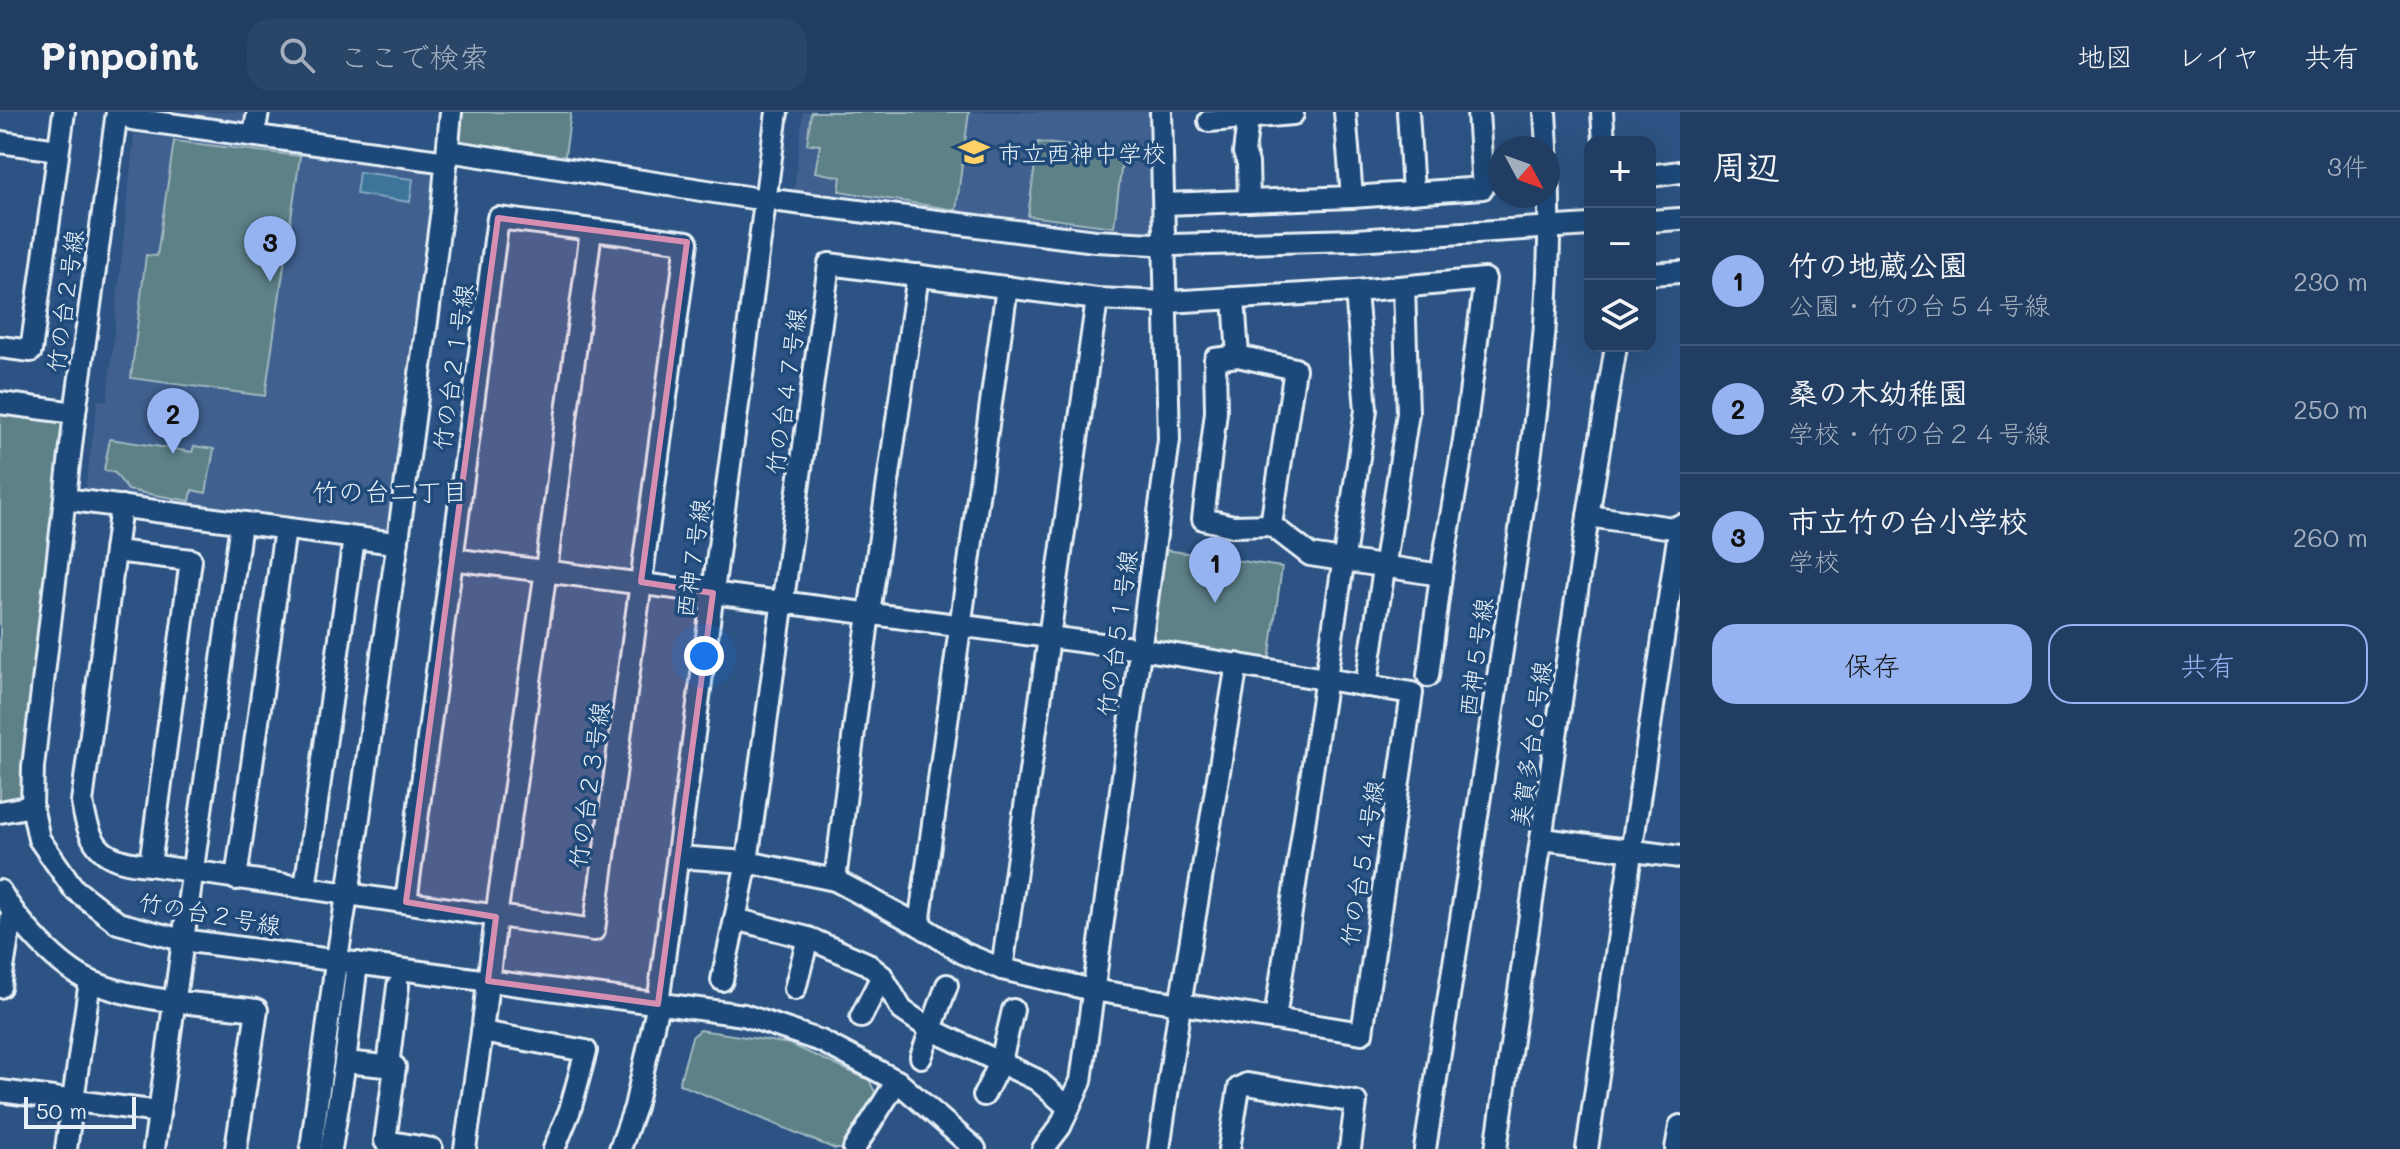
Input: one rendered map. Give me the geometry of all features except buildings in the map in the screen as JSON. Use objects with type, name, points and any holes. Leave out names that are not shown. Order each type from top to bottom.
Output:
[{"type":"street","points":[[0,347],[31,351],[64,112]]},
{"type":"street","points":[[311,1149],[396,555],[451,112]]},
{"type":"street","name":"西神７号線","points":[[620,1149],[635,1107],[658,1004],[777,112]]},
{"type":"street","name":"竹の台５１号線","points":[[1052,1146],[1081,1081],[1169,440],[1161,112]]},
{"type":"street","points":[[1345,112],[1352,197]]},
{"type":"street","points":[[1408,112],[1413,192]]},
{"type":"street","points":[[1164,204],[1352,197],[1483,188],[1478,112]]},
{"type":"street","points":[[1545,112],[1546,136]]},
{"type":"street","points":[[1602,112],[1604,136]]},
{"type":"street","points":[[1249,114],[1244,153],[1248,163],[1249,201]]},
{"type":"street","points":[[1209,121],[1249,114],[1293,114]]},
{"type":"street","points":[[124,116],[753,198]]},
{"type":"street","name":"竹の台２号線","points":[[124,116],[75,413],[33,767],[32,806],[39,839],[74,889],[118,923],[182,940],[744,1015],[821,1041],[897,1081],[975,1149]]},
{"type":"street","points":[[0,142],[58,150]]},
{"type":"street","points":[[1656,175],[1680,172]]},
{"type":"street","points":[[780,201],[1095,241],[1164,245],[1356,240],[1584,225]]},
{"type":"street","name":"西神５号線","points":[[1425,1149],[1540,396],[1550,208]]},
{"type":"street","name":"竹の台２１号線","points":[[406,902],[498,218],[687,242]]},
{"type":"street","points":[[1656,221],[1680,219]]},
{"type":"street","points":[[465,1149],[591,231]]},
{"type":"street","name":"竹の台２３号線","points":[[121,506],[82,802],[87,833],[103,852],[124,864],[150,865],[594,930],[687,242]]},
{"type":"street","name":"竹の台４７号線","points":[[722,980],[747,862],[829,264],[1097,299],[1167,302],[1356,291],[1485,279],[1464,440],[1441,575]]},
{"type":"street","points":[[1656,274],[1680,272]]},
{"type":"street","points":[[835,880],[869,613],[918,275]]},
{"type":"street","points":[[919,925],[1007,287]]},
{"type":"street","points":[[1366,686],[1408,413],[1404,287]]},
{"type":"street","points":[[1275,1019],[1366,410],[1356,291]]},
{"type":"street","points":[[1234,298],[1238,356]]},
{"type":"street","points":[[1002,969],[1097,299]]},
{"type":"street","name":"美賀多台６号線","points":[[1496,1149],[1544,839],[1588,516],[1615,352]]},
{"type":"street","points":[[1271,525],[1295,369],[1238,356],[1215,359],[1216,412],[1203,519],[1233,526],[1271,525],[1310,555],[1441,575],[1428,676]]},
{"type":"street","points":[[0,403],[75,413]]},
{"type":"street","points":[[65,499],[387,542]]},
{"type":"street","points":[[1587,1149],[1680,527],[1588,516]]},
{"type":"street","points":[[154,1149],[241,523]]},
{"type":"street","points":[[236,879],[285,529]]},
{"type":"street","points":[[305,888],[354,538]]},
{"type":"street","points":[[115,551],[191,560],[150,865]]},
{"type":"street","name":"竹の台５４号線","points":[[452,559],[1140,649],[1412,693],[1362,1033],[1093,990],[1002,969],[963,953],[919,925],[835,880],[747,862],[678,857]]},
{"type":"street","points":[[1159,1149],[1237,664]]},
{"type":"street","points":[[0,812],[32,806]]},
{"type":"street","points":[[1544,839],[1680,857]]},
{"type":"street","points":[[0,891],[12,913],[50,952],[90,981],[135,994],[257,1010],[236,1149]]},
{"type":"street","points":[[0,987],[12,913]]},
{"type":"street","points":[[735,919],[808,938],[866,963],[882,976],[902,1010],[930,1029],[1037,1080],[1069,1108]]},
{"type":"street","points":[[795,989],[808,938]]},
{"type":"street","points":[[331,1149],[357,963]]},
{"type":"street","points":[[861,1017],[882,976]]},
{"type":"street","points":[[66,1149],[90,981]]},
{"type":"street","points":[[921,1057],[947,985]]},
{"type":"street","points":[[388,1066],[398,986]]},
{"type":"street","points":[[984,1095],[1001,1061],[1013,1010]]},
{"type":"street","points":[[482,1032],[586,1051],[570,1110],[554,1149]]},
{"type":"street","points":[[345,1062],[395,1067],[384,1145],[432,1149]]},
{"type":"street","points":[[854,1149],[897,1081]]},
{"type":"street","points":[[1229,1149],[1239,1088],[1247,1084],[1356,1102],[1350,1149]]},
{"type":"street","points":[[0,1091],[159,1112]]},
{"type":"street","points":[[1676,1149],[1680,1126]]},
{"type":"highlighted area","points":[[498,218],[687,242],[641,582],[713,593],[658,1004],[488,981],[496,917],[406,902]]},
{"type":"shaded area","points":[[163,112],[251,112],[249,124]]},
{"type":"shaded area","name":"市立西神中学校","points":[[803,112],[1148,112],[1152,237],[794,192]]},
{"type":"shaded area","points":[[134,134],[434,168],[437,172],[386,536],[84,497],[98,400],[107,401]]},
{"type":"shaded area","points":[[359,172],[413,179],[410,202],[356,194]]},
{"type":"green space","points":[[458,112],[571,112],[564,163],[466,146],[455,134]]},
{"type":"green space","points":[[811,112],[969,112],[956,210],[839,191],[841,177],[815,172],[820,145],[807,144]]},
{"type":"green space","points":[[174,141],[300,156],[265,396],[131,378],[146,255],[157,256]]},
{"type":"green space","points":[[1038,142],[1123,153],[1114,227],[1028,216]]},
{"type":"green space","points":[[0,409],[65,419],[23,800],[0,804]]},
{"type":"green space","points":[[110,439],[192,452],[194,446],[214,449],[206,493],[192,490],[190,501],[128,490],[115,473],[104,470]]},
{"type":"green space","points":[[1159,549],[1282,567],[1269,661],[1152,644],[1147,638]]},
{"type":"green space","points":[[700,1030],[790,1044],[869,1080],[877,1096],[848,1149],[835,1149],[679,1084],[692,1037]]},
{"type":"place","name":"市立西神中学校","points":[[974,152]]},
{"type":"place","name":"市立竹の台小学校","points":[[270,282]]},
{"type":"place","name":"桑の木幼稚園","points":[[173,454]]},
{"type":"place","name":"竹の地蔵公園","points":[[1215,603]]},
{"type":"district","name":"竹の台二丁目","points":[[390,491]]}]
